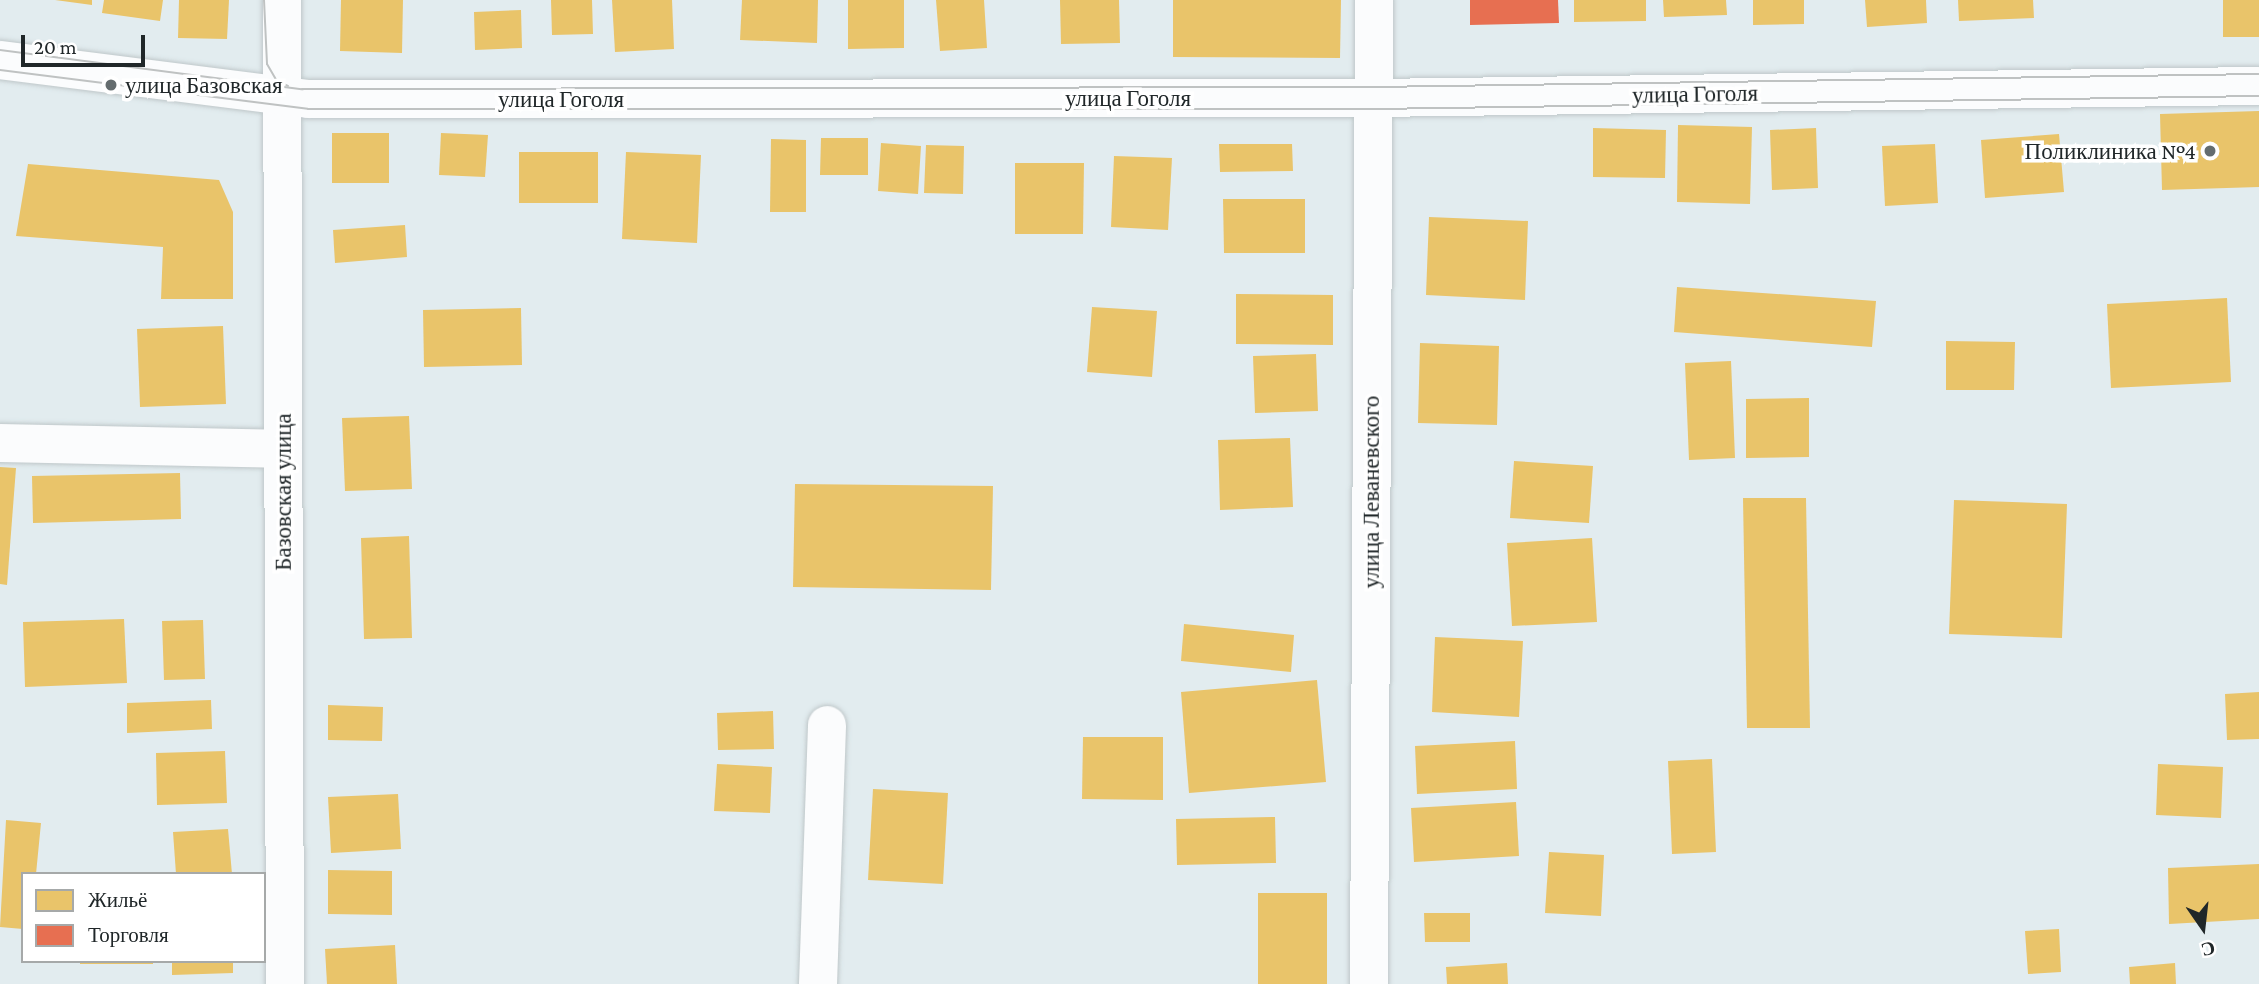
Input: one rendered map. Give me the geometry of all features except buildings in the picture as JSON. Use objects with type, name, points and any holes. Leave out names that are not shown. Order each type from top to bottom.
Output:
[{"type":"street","name":"Базовская улица","points":[[282,0],[285,984]]},
{"type":"street","name":"улица Леваневского","points":[[1369,984],[1374,0]]},
{"type":"street","name":"улица Гоголя","points":[[0,61],[282,97],[1374,98],[2259,86]]},
{"type":"street","points":[[0,443],[283,449]]},
{"type":"street","points":[[818,984],[827,725]]},
{"type":"tram line","points":[[264,0],[267,64],[277,81],[288,86]]},
{"type":"tram line","points":[[0,50],[302,89],[1374,87],[2259,74]]},
{"type":"tram line","points":[[0,70],[308,109],[1374,109],[2259,96]]},
{"type":"place","name":"улица Базовская","points":[[111,85]]},
{"type":"place","name":"Поликлиника №4","points":[[2210,151]]}]
